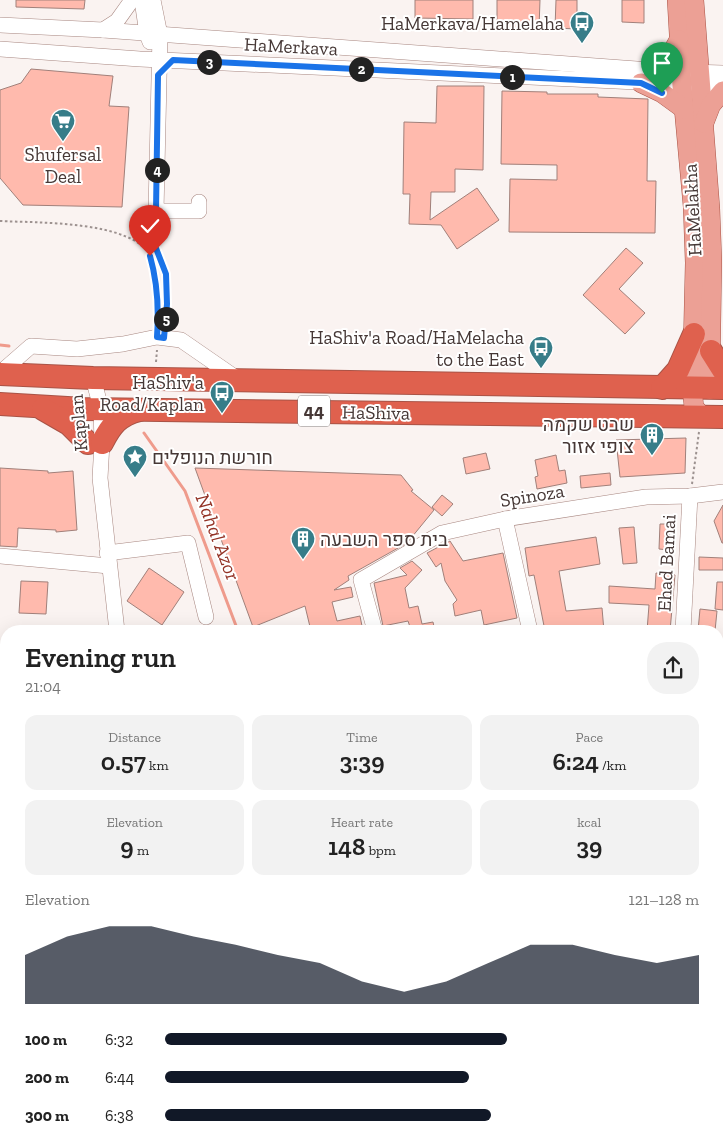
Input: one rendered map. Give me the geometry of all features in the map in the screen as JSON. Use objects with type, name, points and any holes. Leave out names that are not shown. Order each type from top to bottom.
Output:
[{"type":"highway","points":[[662,388],[678,370],[694,334]]},
{"type":"highway","points":[[711,351],[723,370]]},
{"type":"highway","name":"HaShiva","points":[[0,373],[93,378],[662,388],[706,404]]},
{"type":"highway","name":"HaShiva","points":[[0,404],[93,409],[526,413],[603,405],[706,404]]},
{"type":"highway","points":[[35,406],[61,418],[95,443],[120,417],[142,409]]},
{"type":"main road","name":"HaMelakha","points":[[676,0],[679,39],[703,124],[710,208],[711,351],[706,404]]},
{"type":"main road","name":"HaMelakha","points":[[694,0],[690,79],[684,109],[693,207],[695,264],[694,334],[706,404]]},
{"type":"main road","points":[[679,39],[666,63],[647,77],[662,93],[684,109]]},
{"type":"main road","points":[[703,124],[711,106],[723,91]]},
{"type":"street","points":[[103,30],[117,21],[132,0]]},
{"type":"street","points":[[142,0],[153,34],[166,60],[158,75],[156,211],[199,211],[199,202]]},
{"type":"street","points":[[153,0],[156,18],[153,34]]},
{"type":"street","points":[[156,18],[167,30],[175,35]]},
{"type":"street","name":"HaMerkava","points":[[0,25],[175,35],[647,77]]},
{"type":"street","name":"HaMerkava","points":[[0,49],[140,59],[690,79]]},
{"type":"street","points":[[140,59],[158,75]]},
{"type":"street","points":[[690,79],[723,73]]},
{"type":"street","points":[[690,79],[723,86]]},
{"type":"street","points":[[0,373],[31,346],[76,349],[123,344],[161,337],[181,340],[239,380]]},
{"type":"street","name":"Kaplan","points":[[93,378],[95,443],[116,625]]},
{"type":"street","name":"Spinoza","points":[[373,625],[361,580],[442,533],[504,519],[646,497],[690,496],[723,492]]},
{"type":"street","name":"Ehad Bamai","points":[[683,625],[690,496]]},
{"type":"street","points":[[504,519],[529,625]]},
{"type":"street","points":[[0,556],[108,559],[188,543],[206,617]]},
{"type":"path","points":[[148,362],[156,362],[167,304],[166,274],[152,238],[156,211]]},
{"type":"path","points":[[0,221],[93,227],[120,233],[139,244],[150,256],[156,276],[161,337]]},
{"type":"path","points":[[690,496],[706,404]]},
{"type":"building","points":[[16,0],[85,0],[84,9],[16,7]]},
{"type":"building","points":[[415,0],[473,0],[473,19],[415,18]]},
{"type":"building","points":[[497,0],[540,0],[539,28],[497,28]]},
{"type":"building","points":[[556,0],[577,0],[577,29],[555,28]]},
{"type":"building","points":[[622,0],[644,0],[644,23],[622,22]]},
{"type":"building","name":"Shufersal Deal","points":[[31,69],[113,76],[109,106],[129,107],[122,207],[23,205],[0,178],[0,90],[21,83]]},
{"type":"building","points":[[437,86],[484,86],[483,170],[455,169],[455,192],[431,192],[430,220],[477,188],[499,220],[457,249],[441,225],[409,224],[410,194],[403,194],[404,122],[436,123]]},
{"type":"building","points":[[502,91],[547,92],[547,94],[598,94],[598,97],[648,99],[647,181],[656,181],[655,233],[509,232],[510,179],[557,180],[557,165],[501,164]]},
{"type":"building","points":[[626,248],[643,263],[619,289],[645,313],[625,334],[583,295]]},
{"type":"building","name":"שבט שקמה צופי אזור","points":[[686,438],[685,473],[620,477],[616,440]]},
{"type":"building","points":[[486,453],[490,469],[466,474],[463,458]]},
{"type":"building","points":[[556,455],[559,471],[565,470],[567,483],[537,489],[535,477],[538,476],[535,460]]},
{"type":"building","points":[[0,468],[48,471],[48,473],[73,471],[77,530],[56,532],[56,530],[18,528],[17,547],[0,546]]},
{"type":"building","name":"בית ספר השבעה","points":[[195,468],[401,475],[413,490],[411,491],[434,510],[407,543],[348,576],[349,580],[334,590],[351,587],[353,597],[332,602],[337,621],[360,616],[362,625],[310,625],[305,606],[258,625],[252,625]]},
{"type":"building","points":[[610,473],[611,485],[581,488],[580,476]]},
{"type":"building","points":[[442,495],[453,504],[442,516],[432,507]]},
{"type":"building","points":[[723,505],[723,543],[722,543],[714,521]]},
{"type":"building","points":[[660,524],[670,524],[669,550],[659,549]]},
{"type":"building","points":[[634,527],[637,563],[623,564],[619,528]]},
{"type":"building","points":[[596,537],[600,564],[559,571],[566,611],[602,608],[603,625],[544,625],[534,575],[529,576],[525,548]]},
{"type":"building","points":[[450,541],[463,561],[503,553],[517,618],[484,625],[481,610],[455,616],[453,604],[457,600],[445,581],[441,563],[436,567],[427,553]]},
{"type":"building","points":[[699,557],[723,558],[723,570],[699,570]]},
{"type":"building","points":[[412,561],[422,570],[405,588],[409,608],[418,606],[422,624],[433,622],[434,625],[409,625],[408,621],[383,625],[374,583],[407,575],[400,568]]},
{"type":"building","points":[[149,568],[184,592],[162,625],[127,601]]},
{"type":"building","points":[[656,573],[675,575],[671,625],[647,625],[649,605],[609,603],[609,586],[655,589]]},
{"type":"building","points":[[21,581],[48,582],[46,614],[19,613]]},
{"type":"building","points":[[717,582],[723,582],[723,610],[715,609]]},
{"type":"building","points":[[700,609],[717,611],[716,625],[699,625]]},
{"type":"waterway","name":"Nahal Azor","points":[[0,345],[9,346]]},
{"type":"waterway","name":"Nahal Azor","points":[[144,433],[185,491],[236,625]]},
{"type":"place","name":"HaMerkava/Hamelaha","points":[[582,44]]},
{"type":"place","name":"Shufersal Deal","points":[[63,142]]},
{"type":"place","name":"HaShiv'a Road/HaMelacha to the East","points":[[541,369]]},
{"type":"place","name":"HaShiv'a Road/Kaplan","points":[[222,414]]},
{"type":"place","name":"שבט שקמה צופי אזור","points":[[652,456]]},
{"type":"place","name":"חורשת הנופלים","points":[[135,478]]},
{"type":"place","name":"בית ספר השבעה","points":[[303,560]]},
{"type":"route","points":[[150,256],[156,276],[159,305],[157,337],[164,338],[167,304],[166,274],[152,238],[156,211],[158,75],[173,60],[641,83],[662,93]]}]
